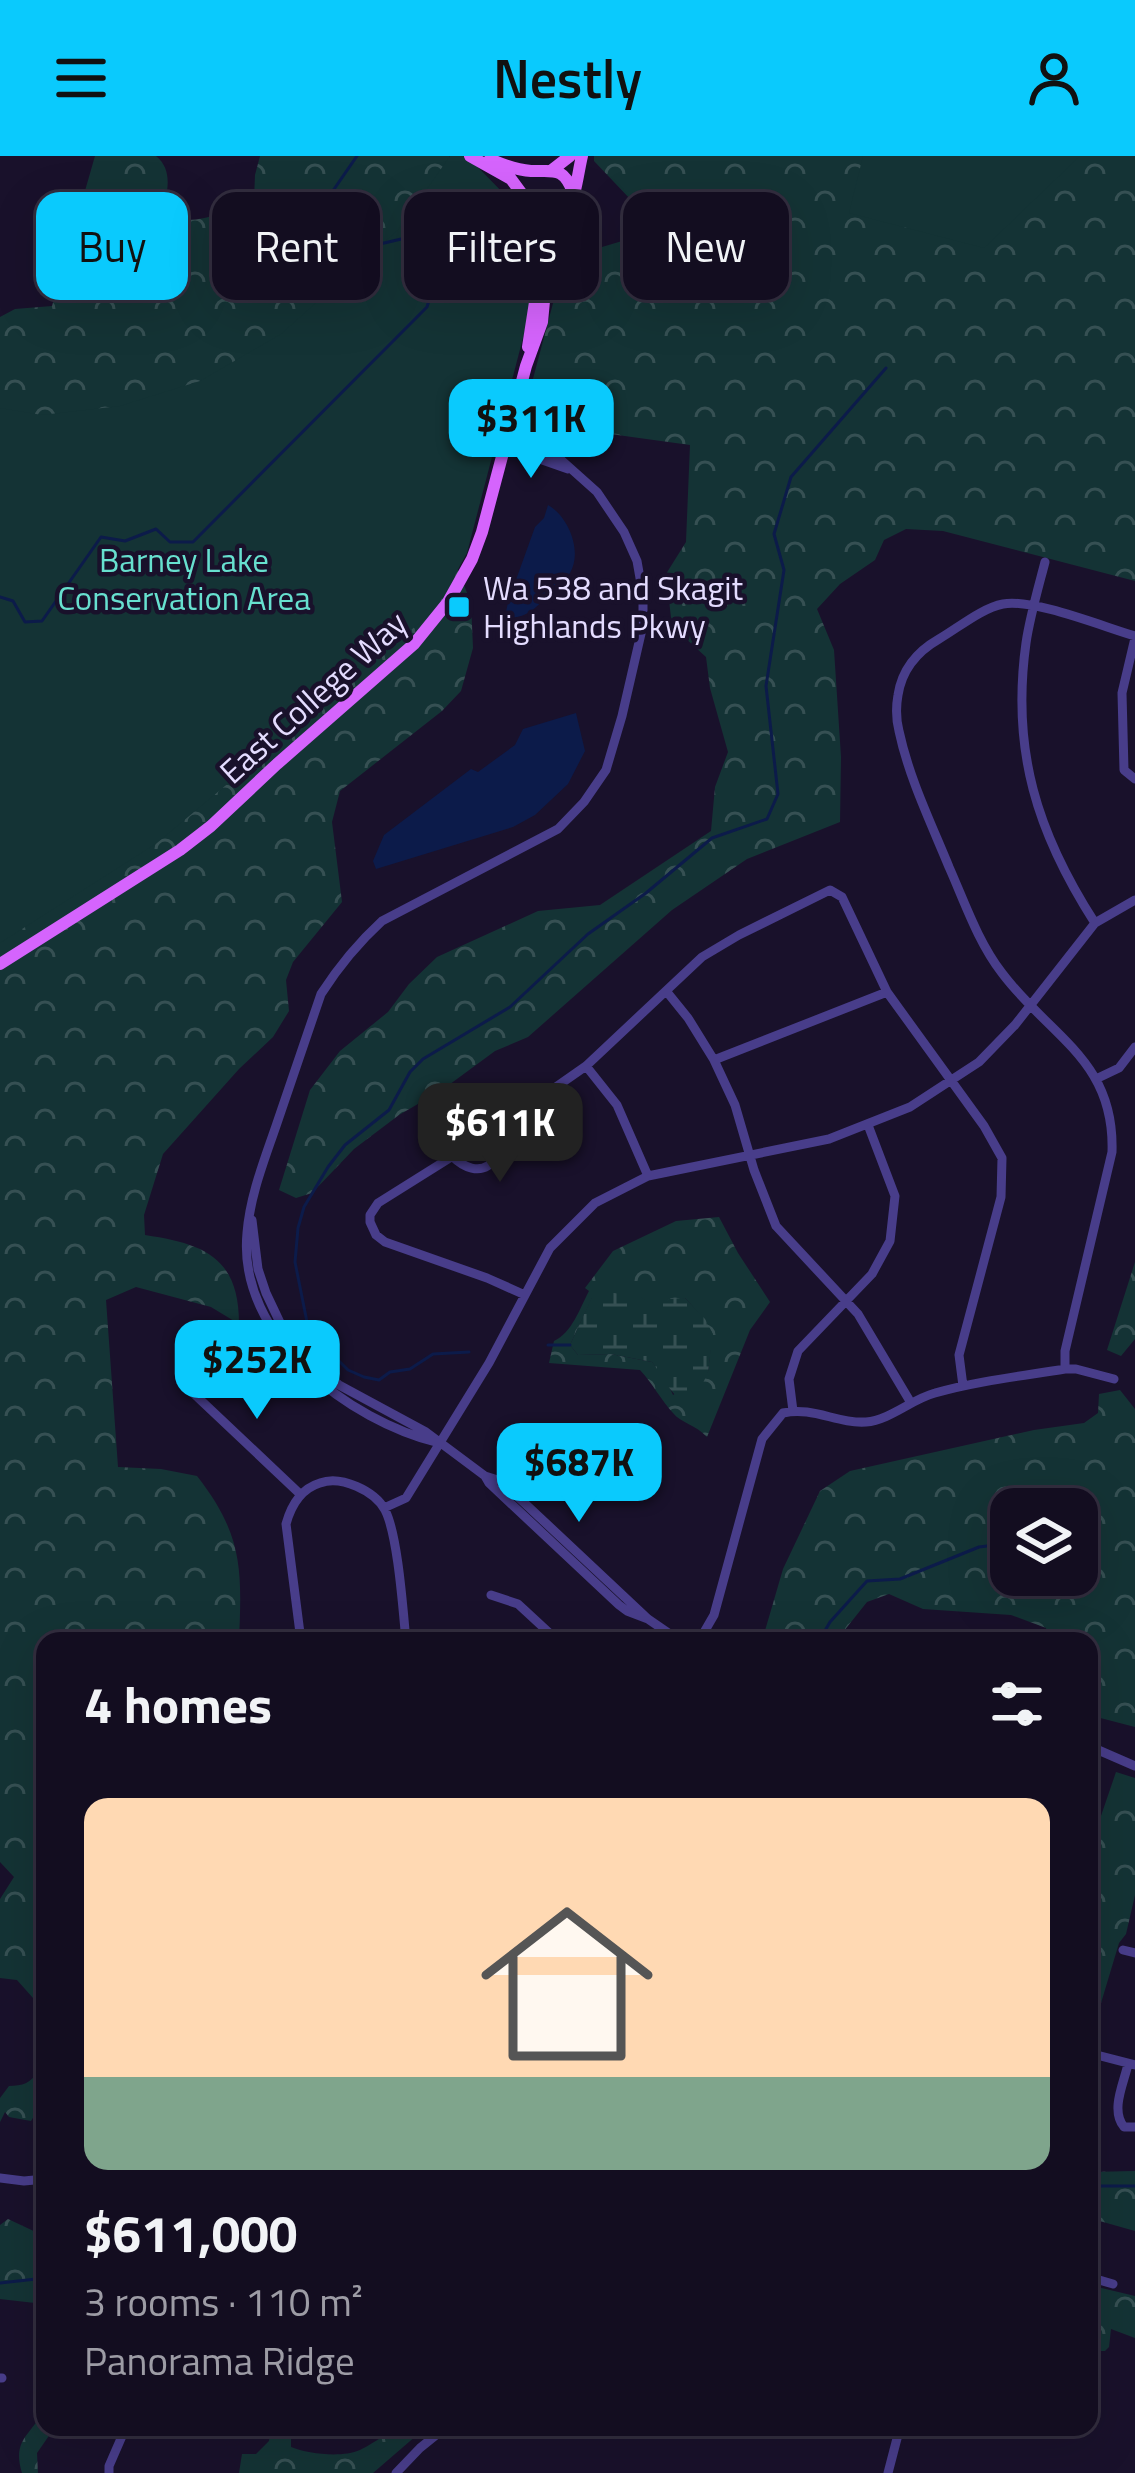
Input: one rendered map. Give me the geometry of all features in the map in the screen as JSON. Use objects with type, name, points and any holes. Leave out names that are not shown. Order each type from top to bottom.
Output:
[{"type":"main road","points":[[470,156],[511,179],[521,192]]},
{"type":"main road","points":[[483,156],[511,168],[567,178],[573,192]]},
{"type":"main road","points":[[523,192],[526,182],[570,156]]},
{"type":"main road","points":[[573,192],[582,156]]},
{"type":"main road","points":[[526,366],[536,300]]},
{"type":"main road","points":[[526,366],[546,300]]},
{"type":"main road","name":"East College Way","points":[[0,964],[211,826],[413,644],[448,602],[472,559],[526,366]]},
{"type":"street","points":[[506,441],[559,458],[608,505],[637,561],[643,595],[640,644],[606,770],[558,829],[382,921],[347,957],[322,994],[259,1174],[250,1215],[266,1293],[297,1349],[339,1385],[426,1432],[485,1476],[619,1605],[667,1632]]},
{"type":"street","points":[[1046,562],[1027,639],[1022,733],[1029,779],[1046,833],[1066,878],[1095,922]]},
{"type":"street","points":[[1065,1369],[1065,1351],[1112,1152],[1112,1123],[1098,1078],[999,970],[971,918],[920,799],[898,731],[898,689],[909,664],[923,648],[998,604],[1034,607],[1135,637],[1122,693],[1124,770],[1135,779]]},
{"type":"street","points":[[525,1295],[385,1242],[372,1229],[370,1215],[378,1203],[496,1130],[586,1066],[702,957],[830,890],[842,897],[887,992],[1002,1158],[1000,1197],[959,1355],[963,1386]]},
{"type":"street","points":[[385,1508],[406,1498],[488,1363],[550,1248],[578,1218],[610,1193],[648,1175],[829,1139],[910,1107],[979,1062],[1015,1025],[1095,922],[1135,900]]},
{"type":"street","points":[[667,992],[714,1060],[735,1105],[776,1226],[858,1314],[910,1402]]},
{"type":"street","points":[[714,1060],[887,992]]},
{"type":"street","points":[[1098,1078],[1119,1068],[1135,1047]]},
{"type":"street","points":[[586,1066],[617,1106],[648,1175]]},
{"type":"street","points":[[793,1411],[789,1379],[798,1351],[872,1274],[890,1241],[895,1196],[868,1125]]},
{"type":"street","points":[[452,1156],[472,1169],[490,1164],[498,1156],[496,1130]]},
{"type":"street","points":[[186,1367],[191,1391],[300,1494]]},
{"type":"street","points":[[704,1632],[714,1615],[762,1439],[783,1413],[806,1410],[872,1422],[930,1394],[963,1386],[1065,1369],[1114,1379]]},
{"type":"street","points":[[301,1632],[286,1535],[290,1510],[300,1494],[332,1480],[348,1483],[385,1508],[405,1632]]},
{"type":"street","points":[[491,1595],[518,1604],[548,1632]]},
{"type":"street","points":[[1098,1750],[1135,1762]]},
{"type":"street","points":[[1098,2055],[1132,2064],[1117,2110],[1124,2127],[1135,2127]]},
{"type":"street","points":[[0,2179],[36,2179]]},
{"type":"street","points":[[1098,2280],[1113,2284]]},
{"type":"street","points":[[109,2473],[121,2436]]},
{"type":"street","points":[[396,2473],[435,2436]]},
{"type":"street","points":[[888,2473],[898,2436]]},
{"type":"green space","points":[[95,156],[156,156],[165,167],[167,191],[85,192]]},
{"type":"green space","points":[[260,156],[449,156],[489,191],[404,192],[404,300],[479,300],[454,560],[471,603],[473,648],[461,691],[340,791],[332,822],[342,902],[293,962],[286,980],[289,1011],[273,1037],[163,1154],[144,1215],[145,1235],[185,1243],[214,1258],[233,1283],[239,1324],[211,1307],[136,1287],[106,1300],[118,1467],[197,1476],[231,1535],[239,1573],[239,1632],[36,1632],[33,1998],[17,1980],[0,1978],[0,1899],[14,1877],[0,1862],[0,317],[15,309],[52,306],[54,300],[188,300],[188,220],[212,216],[212,300],[380,300],[380,192],[254,192]]},
{"type":"green space","name":"Barney Lake Conservation Area","points":[[450,156],[467,156],[502,192],[425,192]]},
{"type":"green space","points":[[594,156],[1135,156],[1135,581],[943,531],[906,529],[884,540],[875,560],[840,584],[817,609],[834,650],[840,822],[747,859],[672,910],[528,1037],[495,1051],[399,1115],[354,1149],[312,1193],[296,1198],[279,1190],[310,1090],[340,1051],[388,1012],[437,957],[538,911],[600,905],[711,831],[715,787],[728,752],[706,657],[672,626],[666,574],[686,542],[690,445],[603,433],[529,430],[525,409],[554,300],[599,300],[599,248],[623,241],[623,300],[789,300],[789,192],[623,192]]},
{"type":"green space","points":[[863,156],[1080,156],[984,248],[849,213]]},
{"type":"green space","name":"Barney Lake Conservation Area","points":[[404,222],[404,300],[533,300],[467,553],[436,609],[157,843],[0,943],[0,408],[42,415],[120,406],[200,381],[281,334],[319,300],[380,300],[380,246]]},
{"type":"green space","points":[[719,1217],[770,1302],[750,1330],[707,1437],[676,1416],[640,1370],[549,1363],[554,1341],[571,1326],[589,1291],[585,1288],[613,1251],[676,1221]],"holes":[[[640,1297],[657,1308],[685,1298],[709,1331],[708,1372],[673,1395],[652,1362],[611,1354],[578,1355],[570,1345],[592,1298]]]},
{"type":"green space","points":[[1135,1262],[1135,1339],[1121,1356],[1107,1350]]},
{"type":"green space","points":[[607,1292],[641,1297],[657,1307],[669,1299],[685,1298],[705,1319],[713,1334],[708,1372],[700,1390],[684,1402],[652,1362],[611,1354],[578,1355],[570,1345],[592,1297]]},
{"type":"green space","points":[[1120,1390],[1135,1409],[1135,1727],[1098,1717],[1098,1632],[1047,1632],[1011,1615],[923,1609],[889,1594],[867,1602],[843,1632],[765,1632],[783,1569],[820,1491],[850,1471],[1084,1423],[1098,1413],[1099,1394]]},
{"type":"green space","points":[[1116,1772],[1135,1778],[1135,1895],[1101,2003],[1098,2002],[1098,1825]]},
{"type":"green space","points":[[36,2074],[36,2112],[31,2121],[5,2112],[0,2122],[0,2098],[9,2086]]},
{"type":"green space","points":[[1135,2171],[1135,2231],[1098,2221],[1098,2172]]},
{"type":"green space","points":[[8,2219],[36,2232],[36,2304],[0,2299],[0,2225]]},
{"type":"green space","points":[[1098,2287],[1135,2296],[1135,2338],[1111,2329],[1105,2351],[1098,2351]]},
{"type":"green space","points":[[36,2422],[36,2436],[49,2436],[37,2453],[38,2473],[22,2473],[22,2444]]},
{"type":"green space","points":[[270,2436],[291,2436],[291,2447],[344,2454],[385,2436],[416,2436],[373,2473],[239,2473],[242,2454],[256,2454]]},
{"type":"water","points":[[548,505],[562,517],[571,535],[574,564],[536,607],[509,618],[508,602],[535,527]]},
{"type":"water","points":[[576,713],[585,751],[568,784],[535,815],[513,827],[376,869],[373,861],[384,835],[471,769],[478,772],[515,745],[523,729]]},
{"type":"waterway","points":[[0,597],[13,601],[25,622],[42,621],[101,537],[125,541],[156,529],[170,542],[193,542],[427,307],[441,260],[414,236],[346,252],[317,236],[321,208],[357,156]]},
{"type":"waterway","points":[[469,1352],[433,1354],[379,1380],[348,1370],[315,1344],[295,1262],[304,1207],[345,1145],[389,1110],[410,1072],[423,1059],[510,1007],[588,934],[712,838],[767,819],[778,794],[766,686],[784,570],[774,534],[791,477],[886,368]]},
{"type":"waterway","points":[[548,1345],[570,1345]]},
{"type":"waterway","points":[[824,1632],[867,1581],[900,1579],[990,1546]]},
{"type":"waterway","points":[[1098,2186],[1135,2186]]},
{"type":"waterway","points":[[0,2283],[36,2279]]},
{"type":"place","name":"Wa 538 and Skagit Highlands Pkwy","points":[[459,607]]}]
